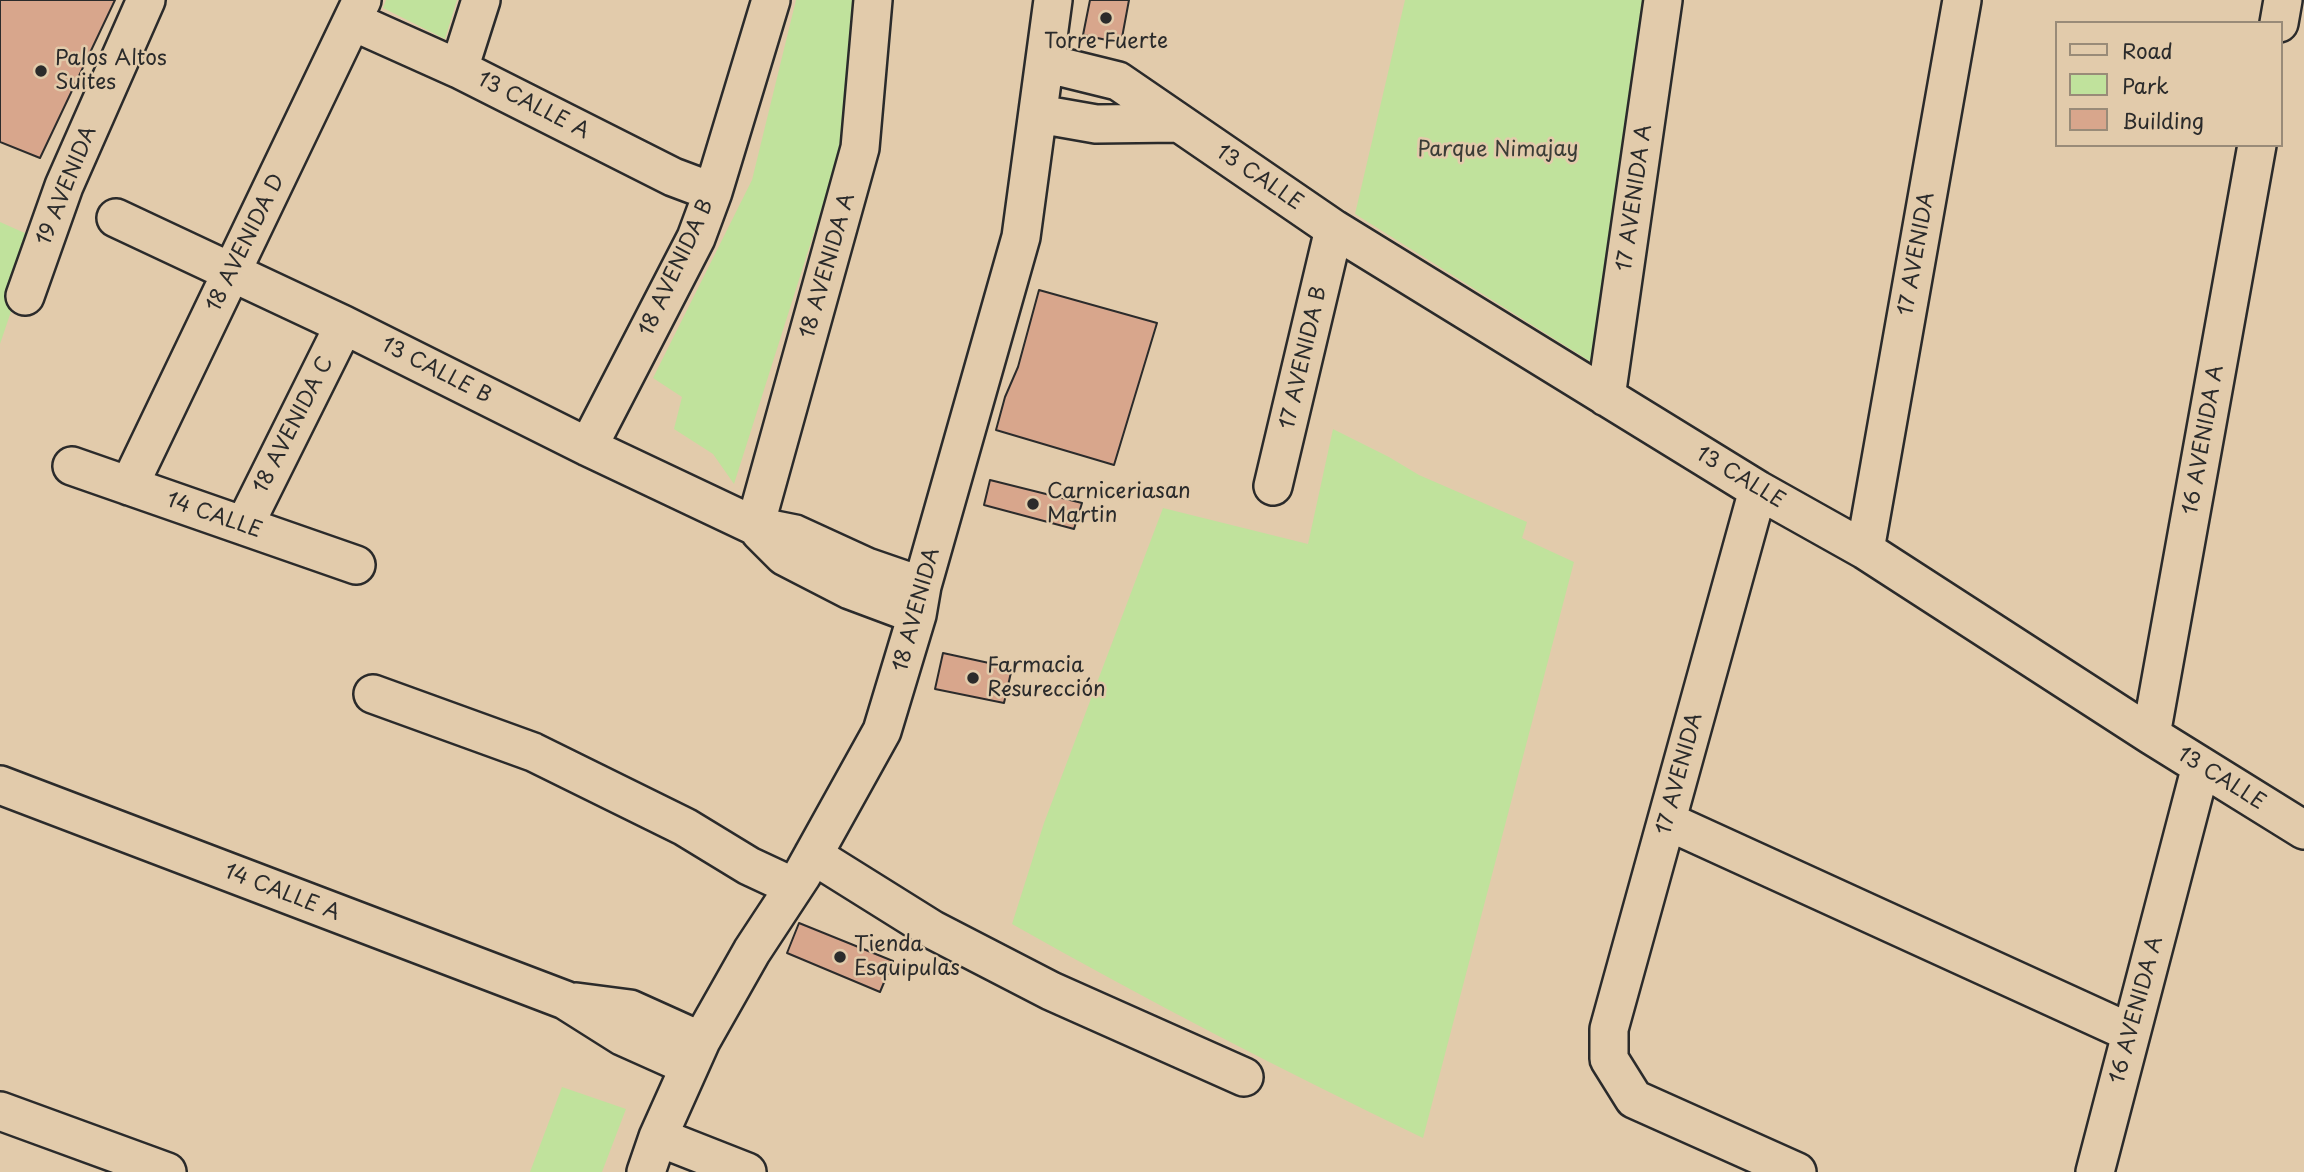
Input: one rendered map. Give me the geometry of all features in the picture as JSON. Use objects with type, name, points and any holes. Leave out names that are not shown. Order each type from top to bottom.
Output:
[{"type":"street","name":"19 AVENIDA","points":[[25,296],[64,186],[146,0]]},
{"type":"street","points":[[459,69],[481,0]]},
{"type":"street","name":"18 AVENIDA B","points":[[588,447],[696,238],[713,192],[771,0]]},
{"type":"street","name":"18 AVENIDA A","points":[[755,526],[860,148],[873,0]]},
{"type":"street","name":"18 AVENIDA","points":[[646,1172],[658,1137],[695,1053],[752,951],[813,855],[881,731],[1021,236],[1053,0]]},
{"type":"street","name":"17 AVENIDA A","points":[[1606,397],[1663,0]]},
{"type":"street","name":"17 AVENIDA","points":[[1866,550],[1962,0]]},
{"type":"street","points":[[2279,21],[2283,0]]},
{"type":"street","name":"13 CALLE A","points":[[357,11],[459,69],[673,177],[713,192]]},
{"type":"street","name":"18 AVENIDA D","points":[[129,486],[357,11]]},
{"type":"street","name":"13 CALLE","points":[[1045,63],[1118,81],[1334,229],[1758,491],[1866,550],[2151,735],[2304,830]]},
{"type":"street","points":[[1039,114],[1096,124],[1178,123]]},
{"type":"street","name":"16 AVENIDA A","points":[[2151,735],[2257,147]]},
{"type":"street","name":"13 CALLE B","points":[[116,218],[344,325],[588,447],[755,526],[784,556],[850,590],[919,601]]},
{"type":"street","name":"17 AVENIDA B","points":[[1273,486],[1334,229]]},
{"type":"street","name":"18 AVENIDA C","points":[[244,526],[344,325]]},
{"type":"street","name":"14 CALLE","points":[[72,466],[356,565]]},
{"type":"street","name":"17 AVENIDA","points":[[1758,491],[1609,1029],[1609,1059],[1634,1099],[1797,1172]]},
{"type":"street","points":[[373,694],[533,752],[685,827],[749,866],[794,887]]},
{"type":"street","name":"16 AVENIDA A","points":[[2095,1172],[2201,766]]},
{"type":"street","name":"14 CALLE A","points":[[0,785],[565,1000],[630,1009],[695,1053]]},
{"type":"street","points":[[1667,821],[2131,1033]]},
{"type":"street","points":[[813,855],[933,930],[1051,991],[1244,1077]]},
{"type":"street","points":[[0,1111],[167,1172]]},
{"type":"street","points":[[658,1137],[747,1172]]},
{"type":"green space","points":[[386,0],[457,0],[445,39],[383,8]]},
{"type":"green space","points":[[796,0],[857,0],[839,154],[734,484],[713,454],[674,429],[682,397],[653,378],[752,180]]},
{"type":"green space","name":"Parque Nimajay","points":[[1405,0],[1644,0],[1596,365],[1355,214]]},
{"type":"green space","points":[[0,222],[36,238],[0,344]]},
{"type":"green space","points":[[1333,429],[1419,475],[1527,522],[1522,538],[1574,562],[1423,1138],[1216,1034],[1012,924],[1044,823],[1163,508],[1308,544]]},
{"type":"green space","points":[[562,1087],[626,1109],[602,1172],[530,1172]]},
{"type":"building","name":"Palos Altos Suites","points":[[0,0],[115,0],[40,158],[0,142]]},
{"type":"building","name":"Torre Fuerte","points":[[1090,0],[1129,0],[1121,43],[1083,35]]},
{"type":"building","points":[[1039,290],[1157,323],[1114,465],[996,430],[1005,397],[1018,367]]},
{"type":"building","name":"Carniceriasan Martin","points":[[990,480],[1082,503],[1074,529],[984,505]]},
{"type":"building","name":"Farmacia Resurección","points":[[943,653],[1012,668],[1004,703],[935,689]]},
{"type":"building","name":"Tienda Esquipulas","points":[[799,923],[893,961],[880,992],[787,953]]},
{"type":"place","name":"Torre Fuerte","points":[[1106,18]]},
{"type":"place","name":"Palos Altos Suites","points":[[41,71]]},
{"type":"place","name":"Carniceriasan Martin","points":[[1033,504]]},
{"type":"place","name":"Farmacia Resurección","points":[[973,678]]},
{"type":"place","name":"Tienda Esquipulas","points":[[840,957]]}]
